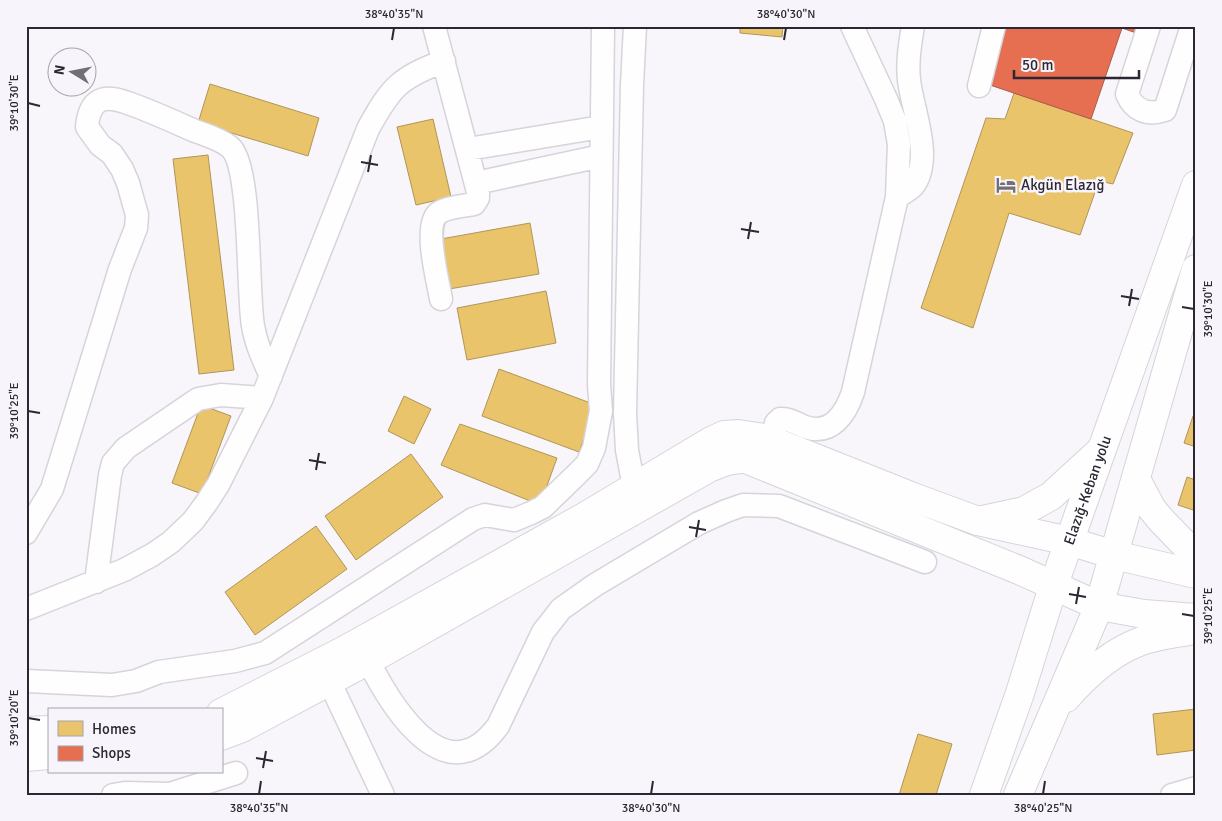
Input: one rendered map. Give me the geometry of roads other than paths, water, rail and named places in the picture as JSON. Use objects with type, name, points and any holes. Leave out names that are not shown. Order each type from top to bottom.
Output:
[{"type":"main road","name":"Elazığ-Keban yolu","points":[[984,795],[1020,693],[1053,587],[1196,185]]},
{"type":"main road","points":[[1018,795],[1100,606],[1196,269]]},
{"type":"main road","points":[[364,651],[584,517],[724,435],[738,434],[772,441],[904,494],[978,521],[1070,541],[1114,555],[1196,574]]},
{"type":"main road","points":[[978,521],[1024,511],[1051,496],[1102,449]]},
{"type":"main road","points":[[222,736],[242,728],[325,672],[364,651],[709,468],[738,459],[746,459],[766,467],[1019,570],[1053,587],[1100,606],[1144,614],[1196,618]]},
{"type":"main road","points":[[1136,479],[1152,509],[1196,556]]},
{"type":"main road","points":[[1052,715],[1077,686],[1097,667],[1110,658],[1140,641],[1196,630]]},
{"type":"main road","points":[[222,713],[325,672]]},
{"type":"main road","points":[[26,731],[48,730]]},
{"type":"main road","points":[[26,757],[48,756]]},
{"type":"street","points":[[434,26],[478,192],[478,198],[474,204],[440,213],[433,219],[431,234],[441,299]]},
{"type":"street","points":[[26,681],[112,685],[136,681],[159,672],[235,661],[265,653],[473,518],[485,515],[514,520],[543,507],[587,464],[594,448],[601,412],[599,384],[600,156],[603,26]]},
{"type":"street","points":[[634,487],[627,450],[625,404],[635,26]]},
{"type":"street","points":[[766,467],[776,424],[780,419],[785,418],[808,428],[827,427],[838,421],[849,404],[897,197],[899,144],[895,121],[852,26]]},
{"type":"street","points":[[897,197],[912,187],[919,175],[921,160],[920,127],[909,82],[908,60],[913,26]]},
{"type":"street","points":[[979,86],[994,26]]},
{"type":"street","points":[[1149,26],[1127,94],[1135,107],[1149,113],[1165,110],[1192,26]]},
{"type":"street","points":[[26,609],[124,570],[171,542],[193,521],[218,484],[262,398],[368,129],[391,91],[416,72],[444,61]]},
{"type":"street","points":[[26,533],[52,489],[120,269],[136,228],[138,215],[122,169],[112,154],[100,145],[87,127],[90,110],[94,104],[104,100],[120,100],[221,141],[235,152],[243,180],[253,324],[258,348],[271,376]]},
{"type":"street","points":[[468,149],[601,126]]},
{"type":"street","points":[[476,183],[600,156]]},
{"type":"street","points":[[96,582],[108,483],[113,463],[118,456],[126,448],[198,399],[222,395],[262,398]]},
{"type":"street","points":[[364,651],[385,693],[424,739],[442,750],[473,749],[491,736],[498,726],[543,632],[561,609],[595,585],[699,524],[726,511],[743,505],[779,506],[925,562]]},
{"type":"street","points":[[325,672],[383,795]]},
{"type":"street","points":[[114,795],[125,793],[170,794],[236,773]]},
{"type":"street","points":[[1172,795],[1196,788]]},
{"type":"place","name":"Akgün Elazığ","points":[[1006,185]]}]
